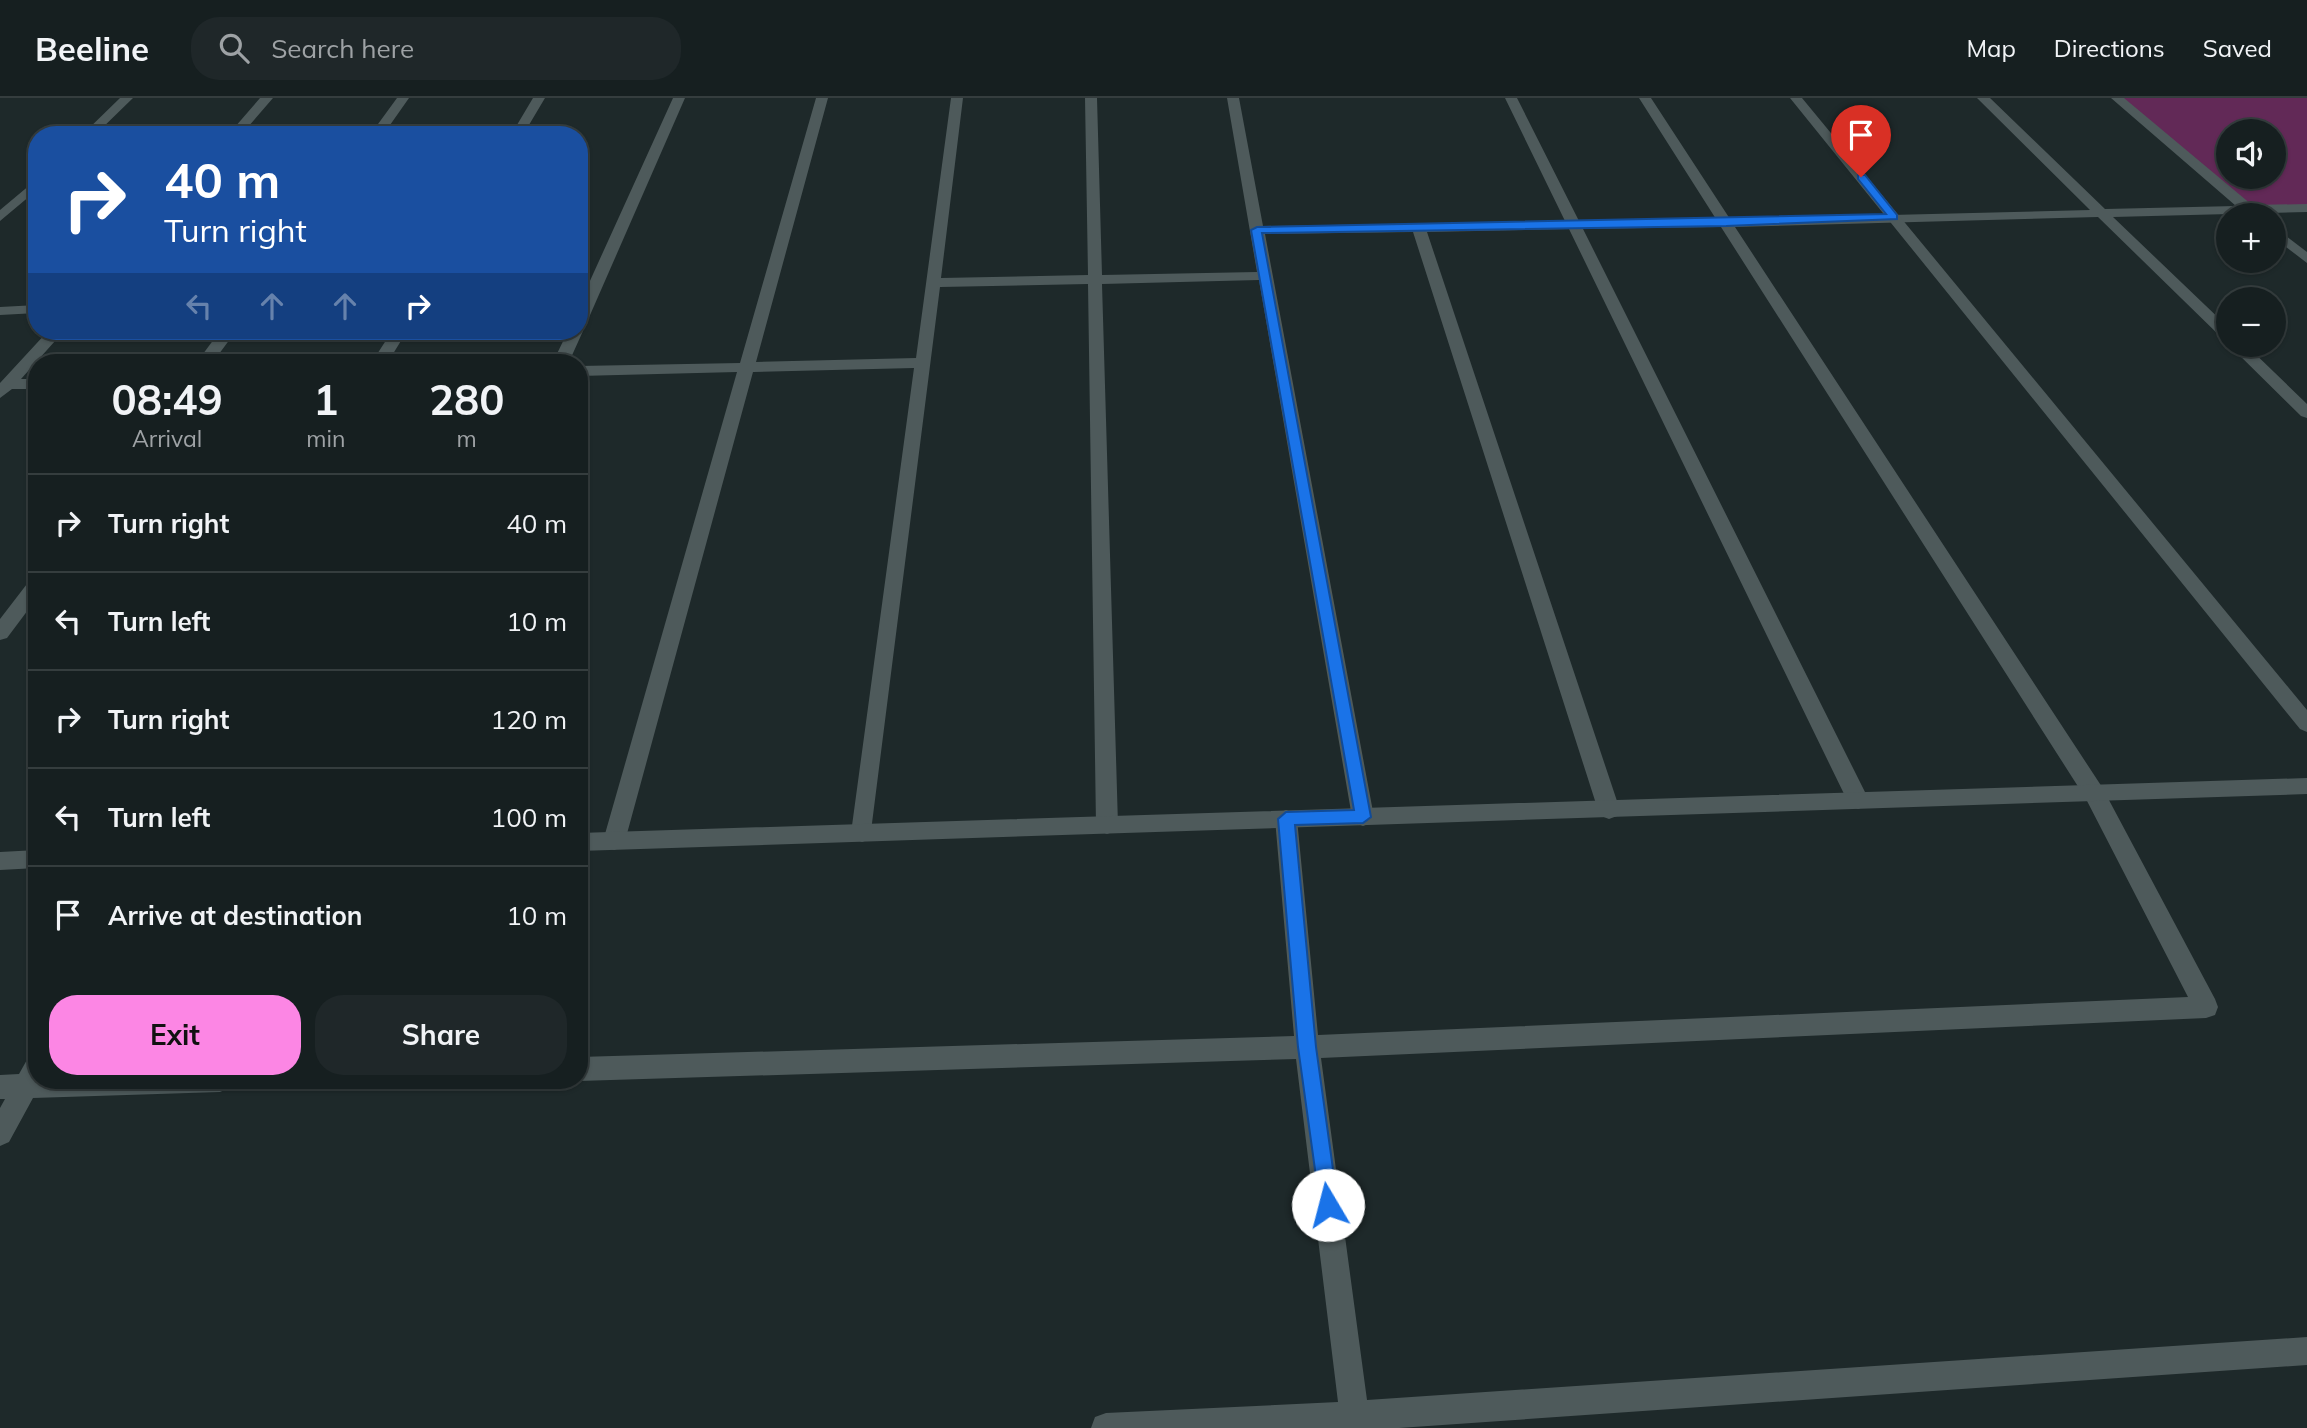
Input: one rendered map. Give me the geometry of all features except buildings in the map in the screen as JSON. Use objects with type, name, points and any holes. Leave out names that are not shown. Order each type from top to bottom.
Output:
[{"type":"street","points":[[97,126],[127,98]]},
{"type":"street","points":[[242,126],[267,98]]},
{"type":"street","points":[[383,126],[403,98]]},
{"type":"street","points":[[522,126],[539,98]]},
{"type":"street","points":[[588,301],[678,98]]},
{"type":"street","points":[[614,841],[822,98]]},
{"type":"street","points":[[862,833],[957,98]]},
{"type":"street","points":[[1091,98],[1107,825]]},
{"type":"street","points":[[1233,98],[1363,817]]},
{"type":"street","points":[[1511,98],[1858,800]]},
{"type":"street","points":[[588,1069],[1307,1047],[2206,1007],[2094,793],[1645,98]]},
{"type":"street","points":[[1796,98],[2307,724]]},
{"type":"street","points":[[1983,98],[2216,324]]},
{"type":"street","points":[[2117,98],[2241,203]]},
{"type":"street","points":[[0,217],[28,191]]},
{"type":"street","points":[[2286,210],[2307,208]]},
{"type":"street","points":[[1257,230],[1419,229],[1573,223],[1726,223],[2101,212],[2216,212]]},
{"type":"street","points":[[1419,229],[1609,810]]},
{"type":"street","points":[[2286,241],[2307,259]]},
{"type":"street","points":[[932,283],[1265,276]]},
{"type":"street","points":[[0,311],[28,309]]},
{"type":"street","points":[[35,354],[48,340]]},
{"type":"street","points":[[2249,357],[2307,413]]},
{"type":"street","points":[[4,389],[28,362]]},
{"type":"street","points":[[588,371],[922,363]]},
{"type":"street","points":[[4,389],[28,385]]},
{"type":"street","points":[[0,633],[28,597]]},
{"type":"street","points":[[588,842],[2307,786]]},
{"type":"street","points":[[1286,819],[1307,1047],[1357,1422]]},
{"type":"street","points":[[0,861],[28,859]]},
{"type":"street","points":[[0,1087],[28,1077]]},
{"type":"street","points":[[0,1133],[28,1083]]},
{"type":"street","points":[[1106,1428],[1357,1422],[2307,1351]]},
{"type":"shaded area","points":[[2117,98],[2307,98],[2307,208],[2286,208],[2286,203],[2241,203],[2224,189],[2286,189],[2286,119],[2216,119],[2216,182]]},
{"type":"route","points":[[1328,1205],[1307,1047],[1286,819],[1363,817],[1257,230],[1419,229],[1573,223],[1726,223],[1894,217],[1861,177]]}]
